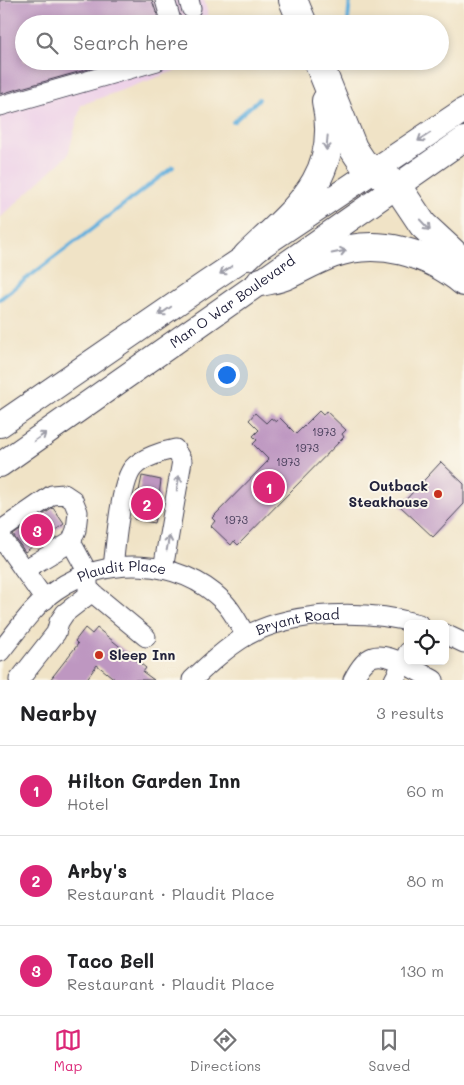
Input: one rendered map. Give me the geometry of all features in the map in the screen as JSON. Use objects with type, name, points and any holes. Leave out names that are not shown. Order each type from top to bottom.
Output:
[{"type":"highway","points":[[293,0],[299,15]]},
{"type":"highway","points":[[247,256],[301,204],[319,177],[327,149],[329,122],[319,70]]},
{"type":"highway","points":[[321,70],[353,148],[363,163],[386,178],[423,225],[464,263]]},
{"type":"highway","points":[[261,282],[285,276],[312,261],[334,253],[378,248],[398,250],[417,255],[437,263],[464,282]]},
{"type":"main road","name":"Man O War Boulevard","points":[[0,465],[261,282],[464,110]]},
{"type":"main road","name":"Man O War Boulevard","points":[[0,426],[247,256],[386,178],[464,139]]},
{"type":"street","points":[[164,0],[169,15]]},
{"type":"street","points":[[0,106],[126,70]]},
{"type":"street","points":[[113,567],[124,483],[134,466],[161,451],[175,449],[182,460],[163,569]]},
{"type":"street","points":[[0,531],[52,495],[64,494],[73,500],[78,512],[76,530],[70,542],[24,570]]},
{"type":"street","points":[[0,536],[45,600]]},
{"type":"street","points":[[70,542],[88,574],[88,589],[146,636]]},
{"type":"street","name":"Plaudit Place","points":[[0,652],[36,608],[56,590],[76,578],[113,567],[145,566],[163,569],[194,581],[211,591],[224,602],[246,636]]},
{"type":"street","points":[[19,680],[56,633],[59,622],[65,613],[92,592]]},
{"type":"street","name":"Bryant Road","points":[[192,680],[224,651],[246,636],[284,623],[337,614],[361,614],[404,620]]},
{"type":"street","points":[[449,636],[464,643]]},
{"type":"street","points":[[353,680],[360,666],[368,658],[381,655],[404,657]]},
{"type":"street","points":[[394,680],[404,659]]},
{"type":"street","points":[[415,665],[434,680]]},
{"type":"shaded area","points":[[0,0],[204,0],[208,15],[15,15],[15,70],[177,70],[81,105],[68,155],[0,218]]},
{"type":"building","points":[[0,0],[152,0],[157,15],[15,15],[15,70],[85,70],[0,94]]},
{"type":"building","points":[[319,411],[323,415],[326,411],[346,430],[342,434],[344,437],[238,545],[234,541],[231,545],[211,526],[215,521],[212,518],[269,460],[253,444],[257,440],[253,436],[259,430],[249,420],[255,413],[266,423],[271,418],[276,422],[280,418],[296,434]]},
{"type":"building","name":"Outback Steakhouse","points":[[441,462],[464,484],[464,504],[433,537],[400,506]]},
{"type":"building","points":[[142,476],[161,480],[159,495],[161,495],[154,523],[134,519],[133,514],[137,491],[139,491]]},
{"type":"building","points":[[53,508],[64,524],[25,552],[13,535]]},
{"type":"building","name":"Sleep Inn","points":[[85,628],[92,634],[97,628],[146,668],[143,672],[154,680],[116,680],[97,665],[86,680],[50,680],[78,644],[75,641]]},
{"type":"waterway","points":[[348,15],[350,0]]},
{"type":"waterway","points":[[233,122],[259,99]]},
{"type":"waterway","points":[[0,299],[173,167]]},
{"type":"place","name":"Hilton Garden Inn","points":[[269,487]]},
{"type":"place","name":"Outback Steakhouse","points":[[438,494]]},
{"type":"place","name":"Arby's","points":[[147,504]]},
{"type":"place","name":"Taco Bell","points":[[37,530]]},
{"type":"place","name":"Sleep Inn","points":[[99,655]]}]
